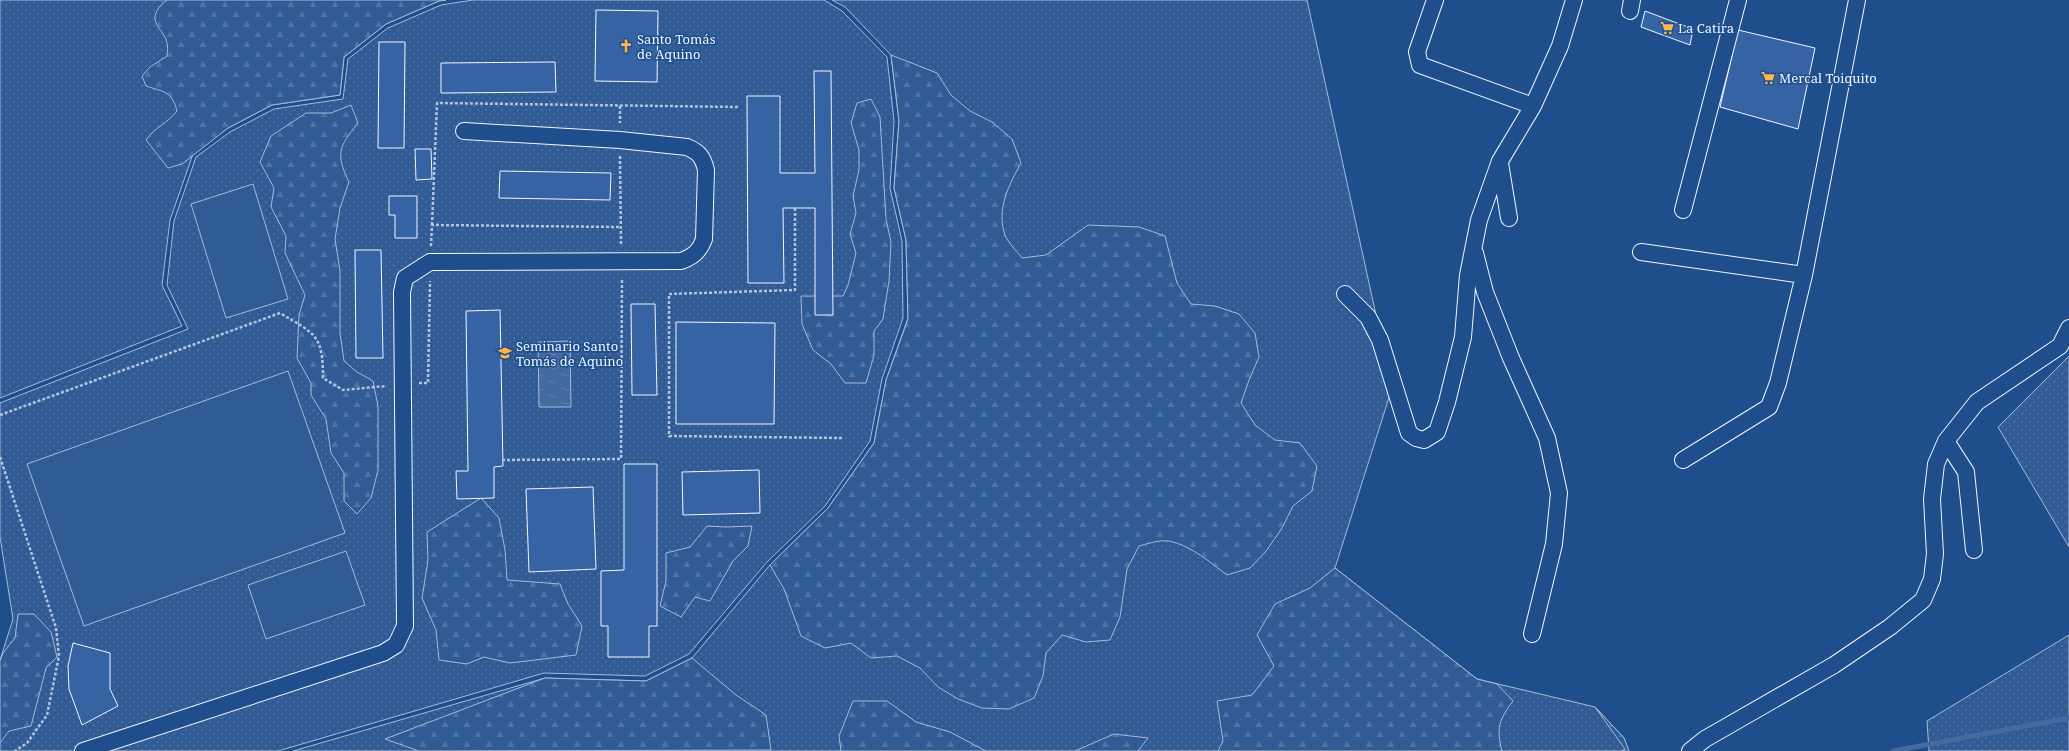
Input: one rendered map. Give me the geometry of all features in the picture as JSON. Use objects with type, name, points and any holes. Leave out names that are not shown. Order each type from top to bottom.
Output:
[{"type":"street","points":[[1435,0],[1417,52],[1420,65],[1533,106]]},
{"type":"street","points":[[1345,294],[1368,317],[1380,340],[1409,433],[1416,438],[1424,440],[1437,432],[1447,402],[1463,337],[1468,275],[1479,220],[1500,161],[1533,106],[1560,46],[1574,0]]},
{"type":"street","points":[[1683,210],[1738,0]]},
{"type":"street","points":[[1683,460],[1769,407],[1778,383],[1804,275],[1858,0]]},
{"type":"street","points":[[84,751],[383,653],[396,645],[404,626],[402,292],[405,278],[430,262],[622,260],[680,261],[697,253],[704,239],[706,170],[700,154],[687,147],[620,140],[464,131]]},
{"type":"street","points":[[1500,161],[1509,218]]},
{"type":"street","points":[[1473,248],[1485,292],[1511,358],[1547,438],[1559,493],[1554,544],[1532,634]]},
{"type":"street","points":[[1641,252],[1804,275]]},
{"type":"street","points":[[1690,751],[1705,739],[1834,665],[1890,627],[1923,600],[1932,579],[1935,554],[1932,499],[1936,464],[1946,441],[1977,402],[2060,346],[2069,328]]},
{"type":"street","points":[[1946,441],[1966,472],[1974,550]]},
{"type":"path","points":[[502,460],[621,459],[622,260],[620,227],[620,106]]},
{"type":"path","points":[[795,208],[795,290],[669,294],[669,436],[842,438]]},
{"type":"path","points":[[0,415],[280,313],[314,333],[323,355],[323,378],[343,390],[428,383],[432,225],[620,227]]},
{"type":"path","points":[[0,457],[56,628],[59,656],[47,715],[28,743],[15,751]]},
{"type":"green space","points":[[0,0],[446,0],[439,1],[386,24],[344,57],[340,95],[272,105],[228,128],[193,154],[170,220],[162,285],[182,326],[0,398]]},
{"type":"green space","points":[[167,0],[446,0],[439,1],[386,24],[344,57],[340,95],[272,105],[228,128],[182,164],[168,168],[146,140],[177,111],[170,96],[162,91],[146,86],[142,76],[150,67],[167,56],[168,46],[165,37],[155,21],[155,17],[161,5]]},
{"type":"green space","name":"Seminario Santo Tomás de Aquino","points":[[473,0],[824,0],[842,11],[887,57],[894,121],[890,188],[902,241],[903,318],[882,379],[870,441],[825,506],[767,562],[689,654],[645,676],[544,673],[278,751],[0,751],[0,660],[13,619],[0,537],[0,403],[188,329],[167,285],[174,221],[196,157],[230,132],[274,109],[343,99],[348,59],[388,28],[441,5]]},
{"type":"green space","points":[[832,0],[1307,0],[1392,388],[1335,568],[1477,679],[1595,707],[1624,738],[1629,751],[293,751],[545,678],[646,681],[692,658],[770,565],[828,508],[874,443],[886,380],[908,318],[906,240],[894,188],[899,121],[891,55],[845,7]]},
{"type":"green space","points":[[891,55],[937,73],[951,95],[970,111],[992,122],[1012,139],[1021,163],[1008,189],[1002,216],[1006,238],[1022,258],[1046,255],[1088,225],[1139,227],[1165,236],[1177,283],[1191,304],[1215,306],[1239,314],[1255,333],[1259,357],[1241,403],[1255,425],[1275,440],[1300,443],[1317,466],[1312,491],[1293,506],[1282,528],[1267,550],[1250,568],[1227,575],[1196,552],[1178,543],[1160,541],[1139,546],[1127,569],[1120,617],[1110,640],[1086,642],[1062,635],[1046,653],[1043,676],[1034,698],[1009,709],[982,708],[958,699],[938,687],[920,668],[897,656],[871,658],[851,643],[825,648],[801,636],[784,589],[770,565],[828,508],[874,443],[886,380],[908,319],[906,240],[894,188],[899,121]]},
{"type":"green space","points":[[871,99],[880,117],[886,219],[891,242],[889,281],[883,319],[874,331],[874,355],[866,383],[845,383],[831,364],[813,350],[802,324],[801,296],[843,296],[848,285],[856,253],[850,234],[856,213],[853,196],[859,170],[859,150],[851,123],[857,103]]},
{"type":"green space","points":[[351,105],[358,123],[347,138],[341,151],[342,164],[349,182],[340,208],[335,239],[340,271],[340,333],[344,361],[357,372],[373,381],[378,406],[378,470],[371,498],[357,514],[344,501],[344,473],[331,453],[326,419],[311,395],[311,383],[297,358],[299,315],[305,295],[285,253],[286,236],[271,207],[274,188],[260,162],[271,136],[306,113],[331,113]]},
{"type":"green space","points":[[2069,356],[2069,547],[1998,427]]},
{"type":"green space","points":[[481,498],[499,518],[505,550],[507,580],[560,584],[568,604],[582,626],[576,655],[510,663],[484,657],[467,664],[439,660],[436,630],[422,598],[428,560],[427,532]]},
{"type":"green space","points":[[707,526],[752,526],[748,546],[733,561],[710,601],[695,597],[681,617],[660,606],[666,581],[666,553],[690,547]]},
{"type":"green space","points":[[1335,568],[1477,679],[1497,684],[1513,701],[1500,724],[1499,736],[1502,751],[1218,751],[1223,741],[1217,701],[1252,695],[1274,666],[1257,635],[1275,604],[1310,588]]},
{"type":"green space","points":[[18,614],[34,614],[51,632],[57,657],[46,668],[31,726],[9,731],[0,743],[0,661],[3,653],[15,638]]},
{"type":"green space","points":[[2069,635],[2069,751],[1929,751],[1927,721]]},
{"type":"green space","points":[[692,658],[736,695],[766,715],[771,750],[419,751],[385,739],[545,678],[646,681]]},
{"type":"green space","points":[[853,701],[887,701],[916,722],[950,732],[986,751],[841,751],[839,736]]},
{"type":"green space","points":[[1595,707],[1624,738],[1629,751],[1622,751],[1625,749]]},
{"type":"green space","points":[[1114,734],[1148,738],[1138,751],[1075,751]]},
{"type":"shaded area","points":[[253,184],[288,299],[226,318],[191,204]]},
{"type":"shaded area","points":[[288,371],[345,533],[84,626],[27,464]]},
{"type":"shaded area","points":[[346,551],[365,605],[266,639],[248,585]]},
{"type":"water","points":[[570,341],[571,407],[539,407],[538,342]]},
{"type":"building","name":"Santo Tomás de Aquino","points":[[596,10],[658,11],[657,82],[595,81]]},
{"type":"building","name":"La Catira","points":[[1645,11],[1693,29],[1690,45],[1641,27]]},
{"type":"building","name":"Mercal Toiquito","points":[[1738,30],[1815,48],[1798,129],[1720,107]]},
{"type":"building","points":[[379,42],[405,42],[404,148],[378,148]]},
{"type":"building","points":[[555,62],[556,92],[441,93],[441,63]]},
{"type":"building","points":[[814,71],[831,71],[833,315],[815,315],[815,208],[783,208],[784,283],[748,283],[747,96],[780,96],[780,173],[815,173]]},
{"type":"building","points":[[415,149],[431,149],[432,179],[416,180]]},
{"type":"building","points":[[500,171],[611,173],[610,200],[499,198]]},
{"type":"building","points":[[389,196],[417,196],[417,238],[395,238],[395,215],[389,215]]},
{"type":"building","points":[[355,250],[381,250],[383,358],[356,358]]},
{"type":"building","points":[[631,304],[655,304],[657,395],[632,395]]},
{"type":"building","points":[[500,310],[503,466],[494,467],[494,498],[457,499],[456,471],[468,471],[466,311]]},
{"type":"building","points":[[676,322],[775,323],[774,424],[676,424]]},
{"type":"building","points":[[624,464],[657,464],[657,626],[649,626],[649,657],[608,657],[608,626],[601,626],[601,571],[624,570]]},
{"type":"building","points":[[759,470],[760,513],[683,515],[682,472]]},
{"type":"building","points":[[593,487],[596,569],[529,572],[526,489]]},
{"type":"building","points":[[73,643],[110,653],[110,689],[118,706],[82,725],[69,689],[68,666]]},
{"type":"waterway","points":[[1893,751],[2069,718]]},
{"type":"place","name":"La Catira","points":[[1667,28]]},
{"type":"place","name":"Santo Tomás de Aquino","points":[[626,46]]},
{"type":"place","name":"Mercal Toiquito","points":[[1768,78]]},
{"type":"place","name":"Seminario Santo Tomás de Aquino","points":[[505,353]]}]
